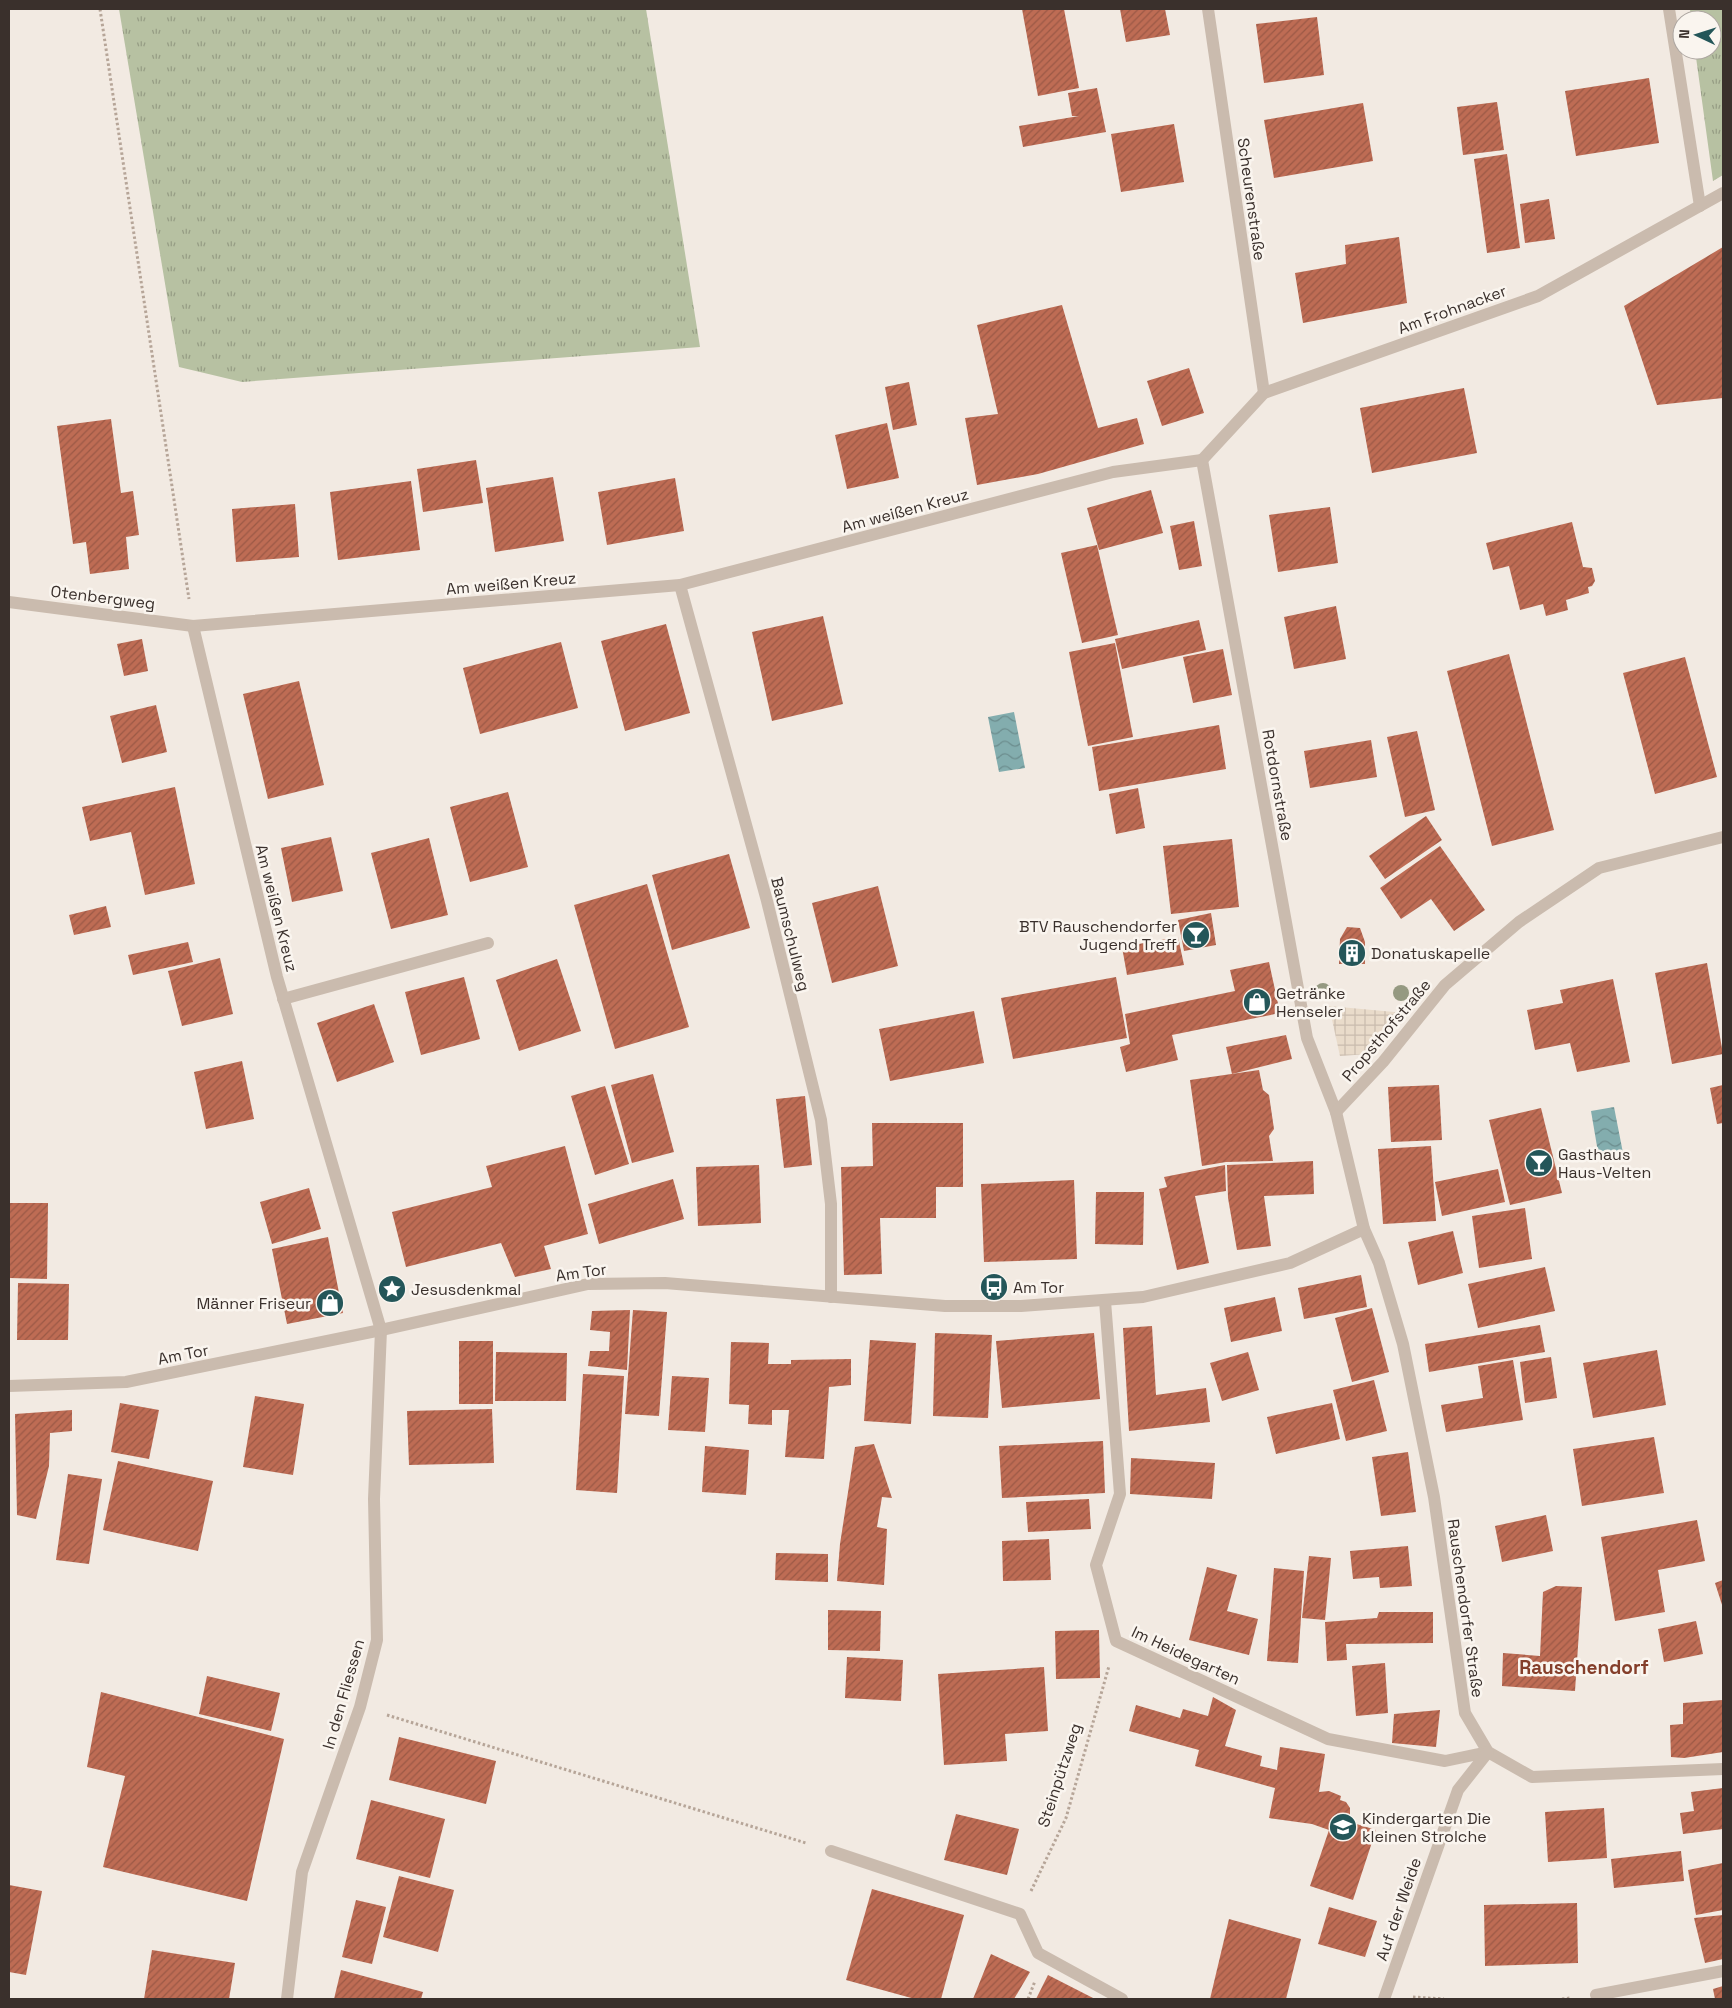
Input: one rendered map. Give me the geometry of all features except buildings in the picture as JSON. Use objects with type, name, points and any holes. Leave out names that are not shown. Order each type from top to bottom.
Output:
[{"type":"street","name":"Scheurenstraße","points":[[1208,9],[1264,393]]},
{"type":"street","points":[[1669,9],[1700,206]]},
{"type":"street","name":"Am Frohnacker","points":[[1202,460],[1264,393],[1538,296],[1723,193]]},
{"type":"street","name":"Am weißen Kreuz","points":[[381,1330],[283,999],[193,626],[680,585],[1113,472],[1202,460]]},
{"type":"street","name":"Rotdornstraße","points":[[1202,460],[1307,1038],[1336,1112]]},
{"type":"street","name":"Baumschulweg","points":[[680,585],[767,901],[821,1120],[831,1204],[831,1297]]},
{"type":"street","name":"Otenbergweg","points":[[9,602],[193,626]]},
{"type":"street","name":"Propsthofstraße","points":[[1336,1112],[1383,1062],[1445,985],[1519,922],[1599,868],[1723,837]]},
{"type":"street","name":"Am weißen Kreuz","points":[[283,999],[488,943]]},
{"type":"street","points":[[1336,1112],[1364,1229]]},
{"type":"street","name":"Am Tor","points":[[9,1386],[126,1382],[381,1330],[588,1284],[665,1283],[945,1306],[1021,1306],[1143,1296],[1290,1263],[1364,1229]]},
{"type":"street","name":"Rauschendorfer Straße","points":[[1364,1229],[1379,1263],[1403,1344],[1434,1497],[1465,1713],[1488,1752],[1532,1777],[1723,1769]]},
{"type":"street","name":"Im Heidegarten","points":[[1105,1300],[1120,1494],[1096,1565],[1116,1641],[1328,1739],[1445,1762],[1488,1752]]},
{"type":"street","name":"In den Fliessen","points":[[287,1999],[302,1872],[360,1707],[377,1640],[374,1499],[381,1330]]},
{"type":"street","name":"Auf der Weide","points":[[1384,1999],[1458,1790],[1488,1752]]},
{"type":"street","points":[[830,1851],[1020,1914],[1038,1953],[1122,1999]]},
{"type":"street","points":[[1596,1995],[1723,1971]]},
{"type":"path","points":[[100,9],[193,626]]},
{"type":"path","name":"Steinpützweg","points":[[1020,1914],[1066,1818],[1116,1641]]},
{"type":"path","points":[[360,1707],[830,1851]]},
{"type":"green space","points":[[119,9],[646,9],[700,347],[242,382],[179,367]]},
{"type":"green space","points":[[1723,9],[1723,175],[1713,181],[1696,60],[1722,60],[1722,10],[1690,10]]},
{"type":"shaded area","points":[[1329,1006],[1405,1013],[1369,1054],[1340,1056]]},
{"type":"water","points":[[1014,712],[1025,768],[999,772],[988,717]]},
{"type":"water","points":[[1614,1107],[1623,1153],[1599,1158],[1591,1111]]},
{"type":"place","name":"BTV Rauschendorfer Jugend Treff","points":[[1196,935]]},
{"type":"place","name":"Donatuskapelle","points":[[1352,953]]},
{"type":"place","name":"Getränke Henseler","points":[[1257,1002]]},
{"type":"place","name":"Gasthaus Haus-Velten","points":[[1539,1163]]},
{"type":"place","name":"Am Tor","points":[[994,1287]]},
{"type":"place","name":"Jesusdenkmal","points":[[392,1289]]},
{"type":"place","name":"Männer Friseur","points":[[330,1303]]},
{"type":"place","name":"Kindergarten Die kleinen Strolche","points":[[1343,1827]]},
{"type":"district","name":"Rauschendorf","points":[[1584,1667]]}]
